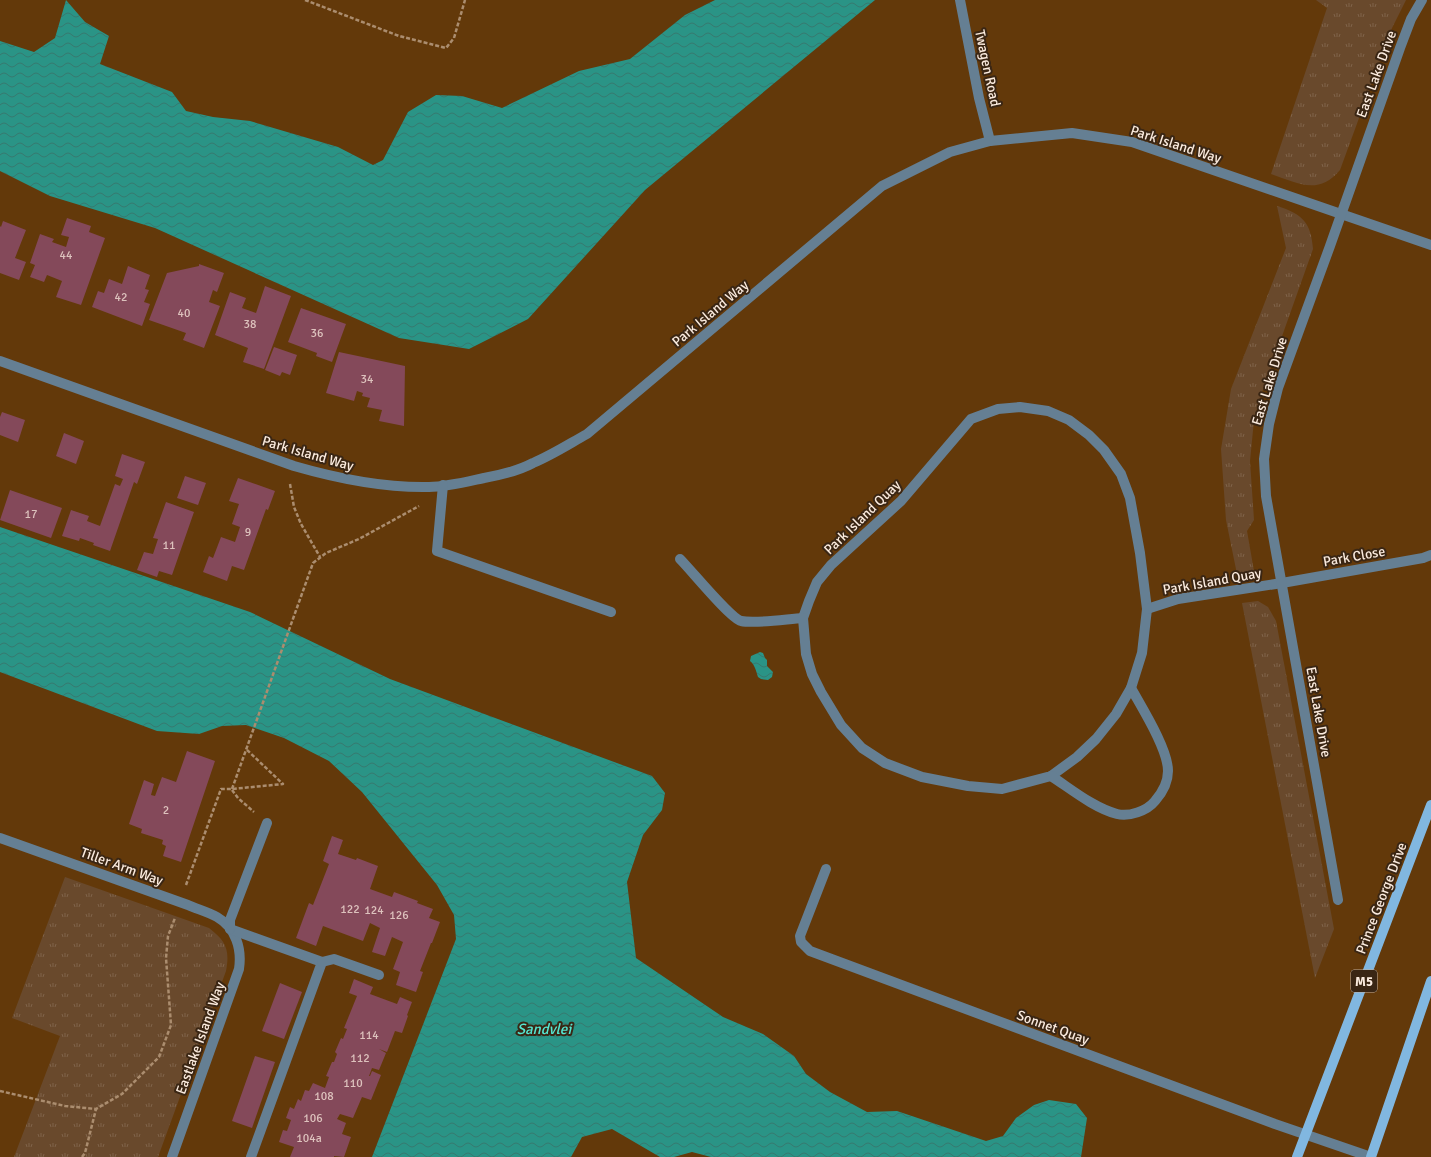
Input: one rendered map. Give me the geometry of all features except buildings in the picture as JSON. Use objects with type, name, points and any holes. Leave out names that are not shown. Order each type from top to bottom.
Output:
[{"type":"main road","name":"Prince George Drive","points":[[1297,1157],[1431,805]]},
{"type":"main road","points":[[1371,1157],[1431,981]]},
{"type":"street","name":"Twagen Road","points":[[960,0],[979,98],[990,141]]},
{"type":"street","name":"East Lake Drive","points":[[1338,900],[1266,496],[1264,459],[1269,424],[1278,388],[1400,48],[1411,19],[1422,0]]},
{"type":"street","name":"Park Island Way","points":[[0,361],[294,466],[325,475],[356,481],[390,486],[431,487],[469,482],[517,470],[534,463],[587,434],[882,186],[950,152],[990,141],[1072,133],[1132,142],[1431,245]]},
{"type":"street","name":"Park Island Quay","points":[[1020,407],[1048,411],[1069,420],[1089,435],[1104,450],[1121,474],[1130,498],[1148,609],[1142,653],[1131,688],[1116,714],[1096,739],[1077,757],[1051,776],[1002,789],[968,786],[922,777],[885,763],[862,748],[841,725],[821,692],[812,674],[806,654],[803,618],[817,582],[832,565],[901,501],[971,419],[998,409],[1020,407]]},
{"type":"street","points":[[443,486],[437,551],[611,612]]},
{"type":"street","name":"Park Close","points":[[1282,583],[1423,558],[1431,555]]},
{"type":"street","points":[[680,559],[728,611],[739,620],[750,622],[803,618]]},
{"type":"street","name":"Park Island Quay","points":[[1148,609],[1178,599],[1282,583]]},
{"type":"street","points":[[1051,776],[1100,807],[1118,814],[1133,814],[1154,803],[1162,792],[1168,770],[1159,739],[1131,688]]},
{"type":"street","points":[[267,823],[230,920],[230,928],[322,962],[334,959],[380,975]]},
{"type":"street","name":"Tiller Arm Way","points":[[0,838],[217,917],[230,928]]},
{"type":"street","name":"Sonnet Quay","points":[[826,869],[800,936],[801,942],[810,951],[1305,1135],[1371,1157]]},
{"type":"street","name":"Eastlake Island Way","points":[[172,1157],[239,969],[240,952],[237,941],[230,928]]},
{"type":"street","points":[[251,1157],[322,962]]},
{"type":"path","points":[[305,0],[398,36],[446,48],[454,38],[465,0]]},
{"type":"path","points":[[294,466],[290,483],[294,506],[301,524],[320,557]]},
{"type":"path","points":[[232,789],[313,562],[326,552],[359,539],[421,504],[431,487]]},
{"type":"path","points":[[0,1091],[65,1106],[96,1109],[122,1094],[159,1057],[171,1025],[166,958],[168,936],[221,789],[283,784],[246,749]]},
{"type":"path","points":[[232,789],[238,798],[267,823]]},
{"type":"path","points":[[82,1157],[85,1153],[96,1109]]},
{"type":"green space","points":[[1316,0],[1406,0],[1392,28],[1340,170],[1324,183],[1307,185],[1299,184],[1271,174],[1327,8]]},
{"type":"green space","points":[[1277,206],[1293,212],[1304,221],[1310,232],[1313,249],[1259,401],[1254,420],[1250,461],[1254,520],[1247,531],[1254,571],[1249,577],[1238,579],[1226,520],[1221,449],[1231,389],[1286,248]]},
{"type":"green space","points":[[1258,601],[1268,607],[1276,621],[1334,929],[1315,978],[1242,603]]},
{"type":"green space","points":[[65,877],[209,928],[223,942],[227,952],[226,971],[158,1157],[14,1157],[60,1036],[12,1018]]},
{"type":"water","points":[[66,0],[85,22],[109,36],[100,64],[172,92],[186,111],[213,117],[250,121],[338,147],[373,165],[383,160],[408,112],[436,95],[462,96],[502,108],[579,71],[630,59],[685,15],[715,0],[875,0],[645,190],[528,319],[469,349],[399,338],[155,228],[50,196],[0,171],[0,41],[34,52],[55,38]]},
{"type":"water","name":"Sandvlei","points":[[0,527],[250,612],[390,679],[652,776],[665,793],[662,810],[643,835],[627,882],[636,958],[723,1017],[763,1034],[794,1056],[806,1074],[830,1092],[867,1112],[897,1111],[986,1141],[1003,1136],[1016,1118],[1034,1105],[1049,1100],[1076,1104],[1087,1118],[1081,1157],[711,1157],[692,1152],[674,1157],[660,1157],[612,1129],[582,1137],[571,1157],[372,1157],[456,939],[454,915],[437,885],[362,792],[329,761],[284,738],[246,725],[222,726],[199,734],[157,731],[0,672]]},
{"type":"water","points":[[760,652],[763,653],[767,660],[767,666],[773,672],[772,677],[768,680],[758,677],[754,666],[750,661],[751,656]]}]
